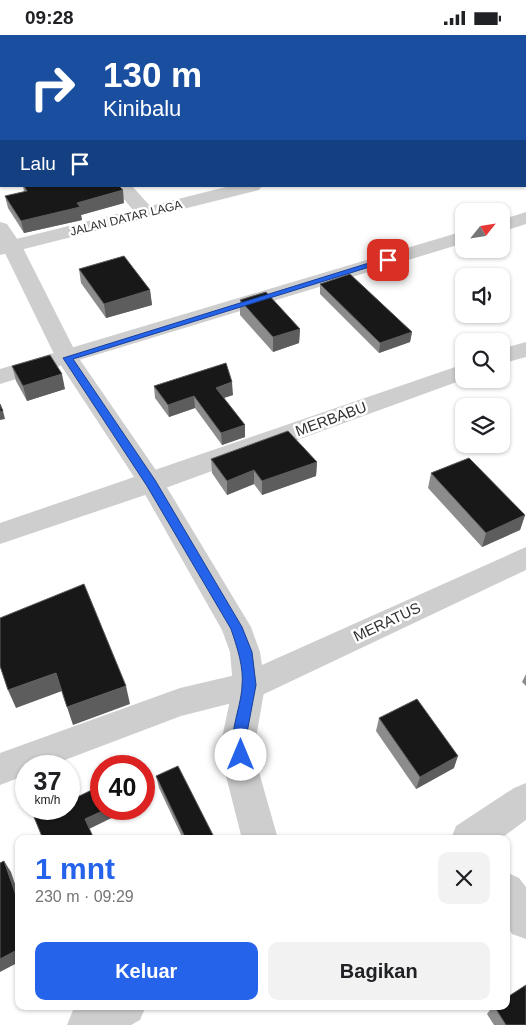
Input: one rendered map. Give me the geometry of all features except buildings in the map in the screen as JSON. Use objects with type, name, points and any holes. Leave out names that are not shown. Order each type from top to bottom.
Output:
[{"type":"street","points":[[123,187],[146,213]]},
{"type":"street","name":"JALAN DATAR LAGA","points":[[4,241],[146,213],[249,187]]},
{"type":"street","points":[[510,223],[526,218]]},
{"type":"street","points":[[0,377],[455,240]]},
{"type":"street","points":[[4,241],[67,358],[151,483],[236,627],[245,652],[249,685],[239,738],[242,773],[259,835]]},
{"type":"street","points":[[510,354],[526,349]]},
{"type":"street","name":"MERBABU","points":[[0,535],[455,374]]},
{"type":"street","name":"MERATUS","points":[[0,769],[180,702],[249,685],[526,557]]},
{"type":"street","points":[[476,835],[526,799]]},
{"type":"street","points":[[510,897],[526,920]]},
{"type":"street","points":[[88,1025],[118,1010]]},
{"type":"route","points":[[241,755],[239,738],[249,685],[245,652],[236,627],[151,483],[67,358],[388,260]]}]
